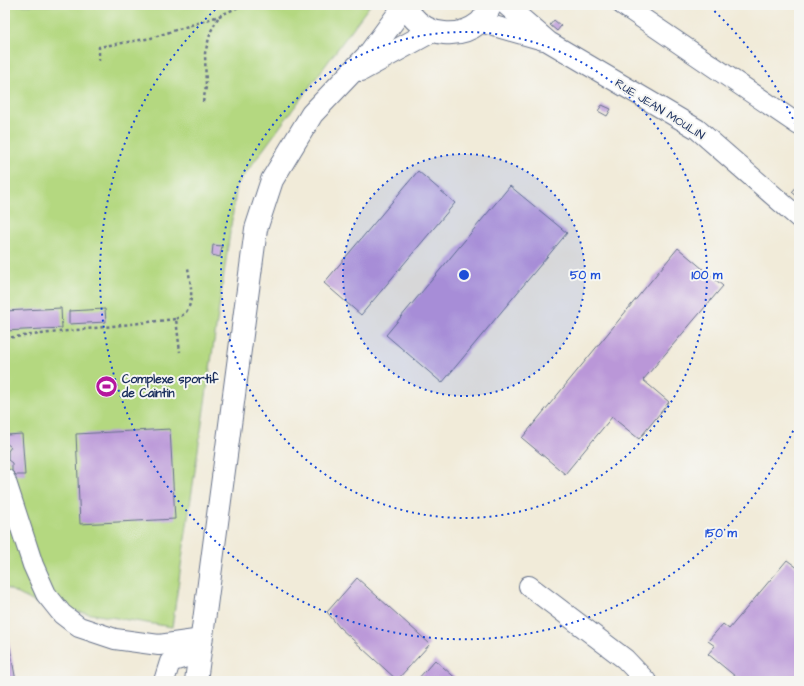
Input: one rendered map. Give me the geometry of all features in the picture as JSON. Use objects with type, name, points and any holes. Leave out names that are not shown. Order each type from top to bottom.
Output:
[{"type":"main road","points":[[196,681],[256,229],[272,180],[312,114],[370,54],[405,5],[412,16],[421,24],[432,30],[449,34],[465,31],[486,14]]},
{"type":"main road","points":[[344,80],[432,30]]},
{"type":"street","name":"RUE JEAN MOULIN","points":[[506,5],[549,42]]},
{"type":"street","points":[[623,5],[799,125]]},
{"type":"street","name":"RUE JEAN MOULIN","points":[[486,14],[549,42],[697,129],[799,218]]},
{"type":"street","points":[[5,479],[33,565],[46,594],[62,614],[79,627],[115,639],[158,645],[201,646]]},
{"type":"street","points":[[529,586],[625,659],[646,681]]},
{"type":"street","points":[[164,681],[170,662],[201,646]]},
{"type":"path","points":[[99,61],[99,47],[151,38],[219,16],[243,5]]},
{"type":"path","points":[[203,102],[206,87],[205,53],[211,31],[219,16]]},
{"type":"path","points":[[5,338],[176,319],[186,313],[190,304],[191,292],[188,268]]},
{"type":"path","points":[[176,319],[180,352]]},
{"type":"green space","name":"Complexe sportif de Caintin","points":[[5,5],[370,5],[237,185],[172,627],[42,606],[5,587]]},
{"type":"building","points":[[554,20],[561,26],[557,31],[550,25]]},
{"type":"building","points":[[602,105],[611,109],[607,116],[598,111]]},
{"type":"building","points":[[418,171],[455,203],[361,315],[324,283]]},
{"type":"building","points":[[799,185],[799,198],[792,192]]},
{"type":"building","points":[[510,186],[567,233],[442,383],[386,335]]},
{"type":"building","points":[[213,245],[222,246],[220,257],[212,255]]},
{"type":"building","points":[[678,248],[723,286],[643,380],[669,402],[639,439],[612,417],[565,474],[522,438]]},
{"type":"building","points":[[61,308],[62,328],[5,331],[5,311]]},
{"type":"building","points":[[105,309],[106,322],[69,324],[69,311]]},
{"type":"building","points":[[170,429],[175,519],[80,524],[76,434]]},
{"type":"building","points":[[22,434],[25,475],[16,475],[12,471],[12,463],[8,460],[8,451],[11,447],[5,442],[5,437],[7,435]]},
{"type":"building","points":[[787,560],[799,569],[799,681],[741,681],[708,654],[715,646],[708,641],[723,624],[729,629]]},
{"type":"building","points":[[357,578],[430,644],[397,680],[339,627],[327,612]]},
{"type":"building","points":[[5,638],[8,638],[16,681],[5,681]]},
{"type":"building","points":[[435,660],[459,681],[416,681]]},
{"type":"place","name":"Complexe sportif de Caintin","points":[[106,386]]}]
